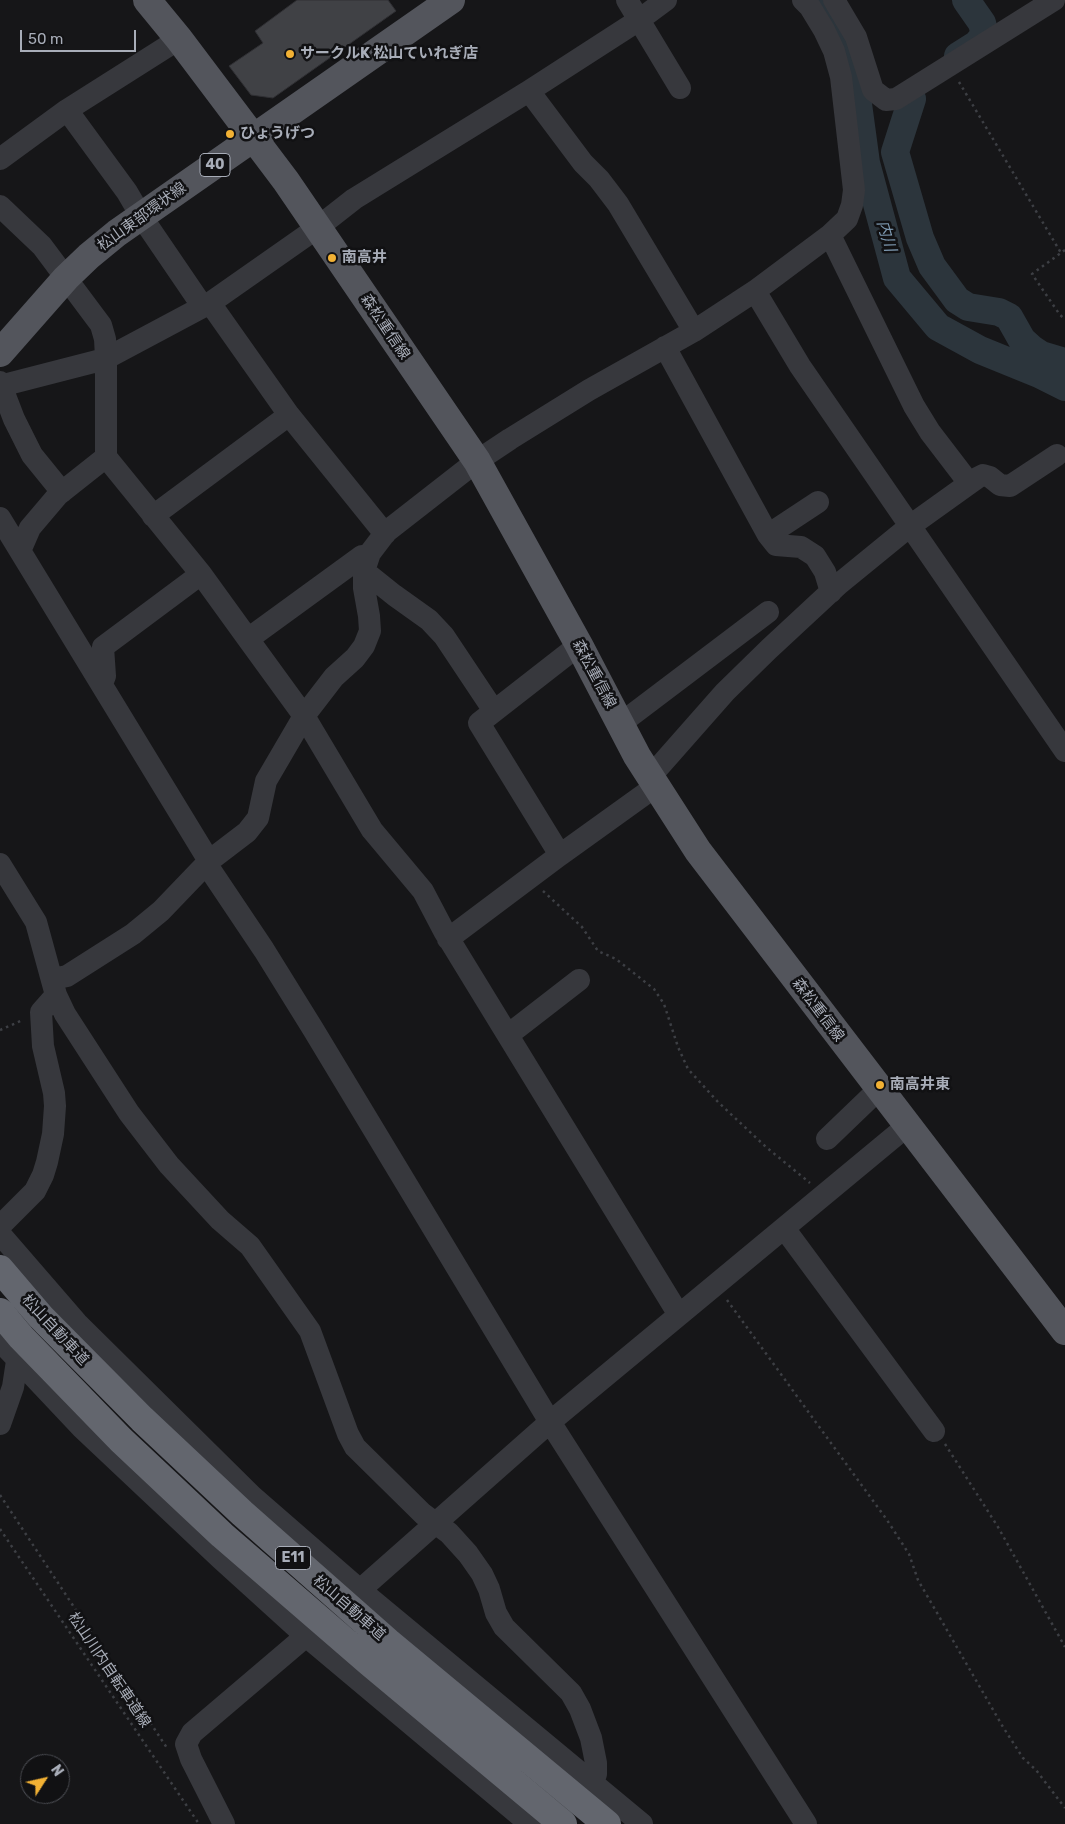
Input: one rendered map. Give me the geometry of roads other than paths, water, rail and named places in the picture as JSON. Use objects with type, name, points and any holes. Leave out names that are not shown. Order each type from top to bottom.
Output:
[{"type":"highway","name":"松山自動車道","points":[[0,1269],[41,1317],[135,1412],[242,1513],[388,1642],[607,1824]]},
{"type":"highway","name":"松山自動車道","points":[[0,1312],[21,1337],[121,1440],[222,1535],[370,1663],[562,1824]]},
{"type":"main road","name":"森松重信線","points":[[147,0],[179,39],[286,181],[477,461],[579,645],[620,724],[652,780],[698,852],[1065,1331]]},
{"type":"main road","name":"松山東部環状線","points":[[0,353],[66,278],[89,256],[141,216],[452,0]]},
{"type":"street","points":[[627,0],[680,88]]},
{"type":"street","points":[[62,492],[32,454],[7,402],[2,383],[106,358],[206,305],[317,228],[354,199],[529,91],[639,20],[666,0]]},
{"type":"street","points":[[248,639],[360,558],[370,553],[385,534],[477,461],[589,390],[694,331],[756,291],[830,235],[847,219],[852,205],[854,190],[841,77],[834,51],[824,30],[810,7],[803,0]]},
{"type":"street","points":[[834,0],[856,37],[873,90],[879,97],[886,100],[896,99],[1051,1]]},
{"type":"street","points":[[0,159],[68,110],[179,39]]},
{"type":"street","points":[[529,91],[583,163],[599,179],[618,204],[694,331]]},
{"type":"street","points":[[68,110],[127,192],[141,216],[206,305],[289,415],[385,534]]},
{"type":"street","points":[[0,206],[42,246],[101,325],[105,340],[106,358],[106,457],[201,574],[304,716],[372,830],[423,891],[448,939],[679,1315]]},
{"type":"street","points":[[830,235],[914,406],[930,432],[968,483]]},
{"type":"street","points":[[756,291],[800,366],[1065,750]]},
{"type":"street","points":[[665,347],[768,536],[776,545],[802,547],[815,556],[825,572],[832,592]]},
{"type":"street","points":[[153,516],[289,415]]},
{"type":"street","points":[[448,939],[560,855],[652,780],[658,768],[725,692],[832,592],[910,526],[968,483],[983,475],[990,477],[1000,485],[1010,486],[1057,455]]},
{"type":"street","points":[[20,551],[30,528],[62,492],[106,457]]},
{"type":"street","points":[[768,536],[818,502]]},
{"type":"street","points":[[0,518],[102,684],[208,863],[318,1037],[550,1422],[806,1824]]},
{"type":"street","points":[[360,558],[394,596],[429,620],[444,636],[494,711]]},
{"type":"street","points":[[0,1226],[35,1191],[43,1175],[53,1134],[55,1118],[54,1092],[43,1046],[41,1012],[55,987],[67,976],[133,934],[161,911],[208,863],[247,832],[258,818],[266,781],[304,716],[334,677],[355,658],[364,646],[370,631],[360,558]]},
{"type":"street","points":[[102,684],[105,676],[103,647],[201,574]]},
{"type":"street","points":[[620,724],[768,612]]},
{"type":"street","points":[[560,855],[479,723],[579,645]]},
{"type":"street","points":[[0,864],[36,922],[65,1014],[129,1113],[169,1165],[220,1220],[250,1246],[310,1331],[348,1434],[355,1447],[423,1514],[448,1533],[462,1547],[482,1574],[489,1589],[496,1613],[504,1627],[571,1693],[580,1708],[590,1738],[596,1763],[596,1774],[593,1783]]},
{"type":"street","points":[[508,1036],[579,980]]},
{"type":"street","points":[[827,1139],[879,1089]]},
{"type":"street","points":[[360,1590],[550,1422],[907,1126]]},
{"type":"street","points":[[784,1228],[934,1431]]},
{"type":"street","points":[[0,1234],[77,1323],[252,1496],[360,1590],[642,1824]]},
{"type":"street","points":[[0,1341],[82,1428],[140,1484],[306,1636],[530,1824]]},
{"type":"street","points":[[0,1424],[13,1387],[17,1361]]},
{"type":"street","points":[[224,1824],[191,1759],[186,1744],[192,1732],[306,1636]]},
{"type":"waterway","name":"内川","points":[[819,0],[839,29],[855,82],[866,163],[897,278],[938,327],[980,350],[1039,374],[1065,387]]},
{"type":"waterway","points":[[958,56],[977,44],[982,38],[984,31],[982,23],[966,0]]},
{"type":"waterway","points":[[912,99],[895,152],[920,238],[932,266],[957,300],[968,307],[999,312],[1009,317],[1022,340],[1032,349],[1041,355],[1065,362]]},
{"type":"place","name":"サークルK 松山ていれぎ店","points":[[290,54]]},
{"type":"place","name":"ひょうげつ","points":[[230,134]]},
{"type":"place","name":"南高井","points":[[332,258]]},
{"type":"place","name":"南高井東","points":[[880,1085]]}]
